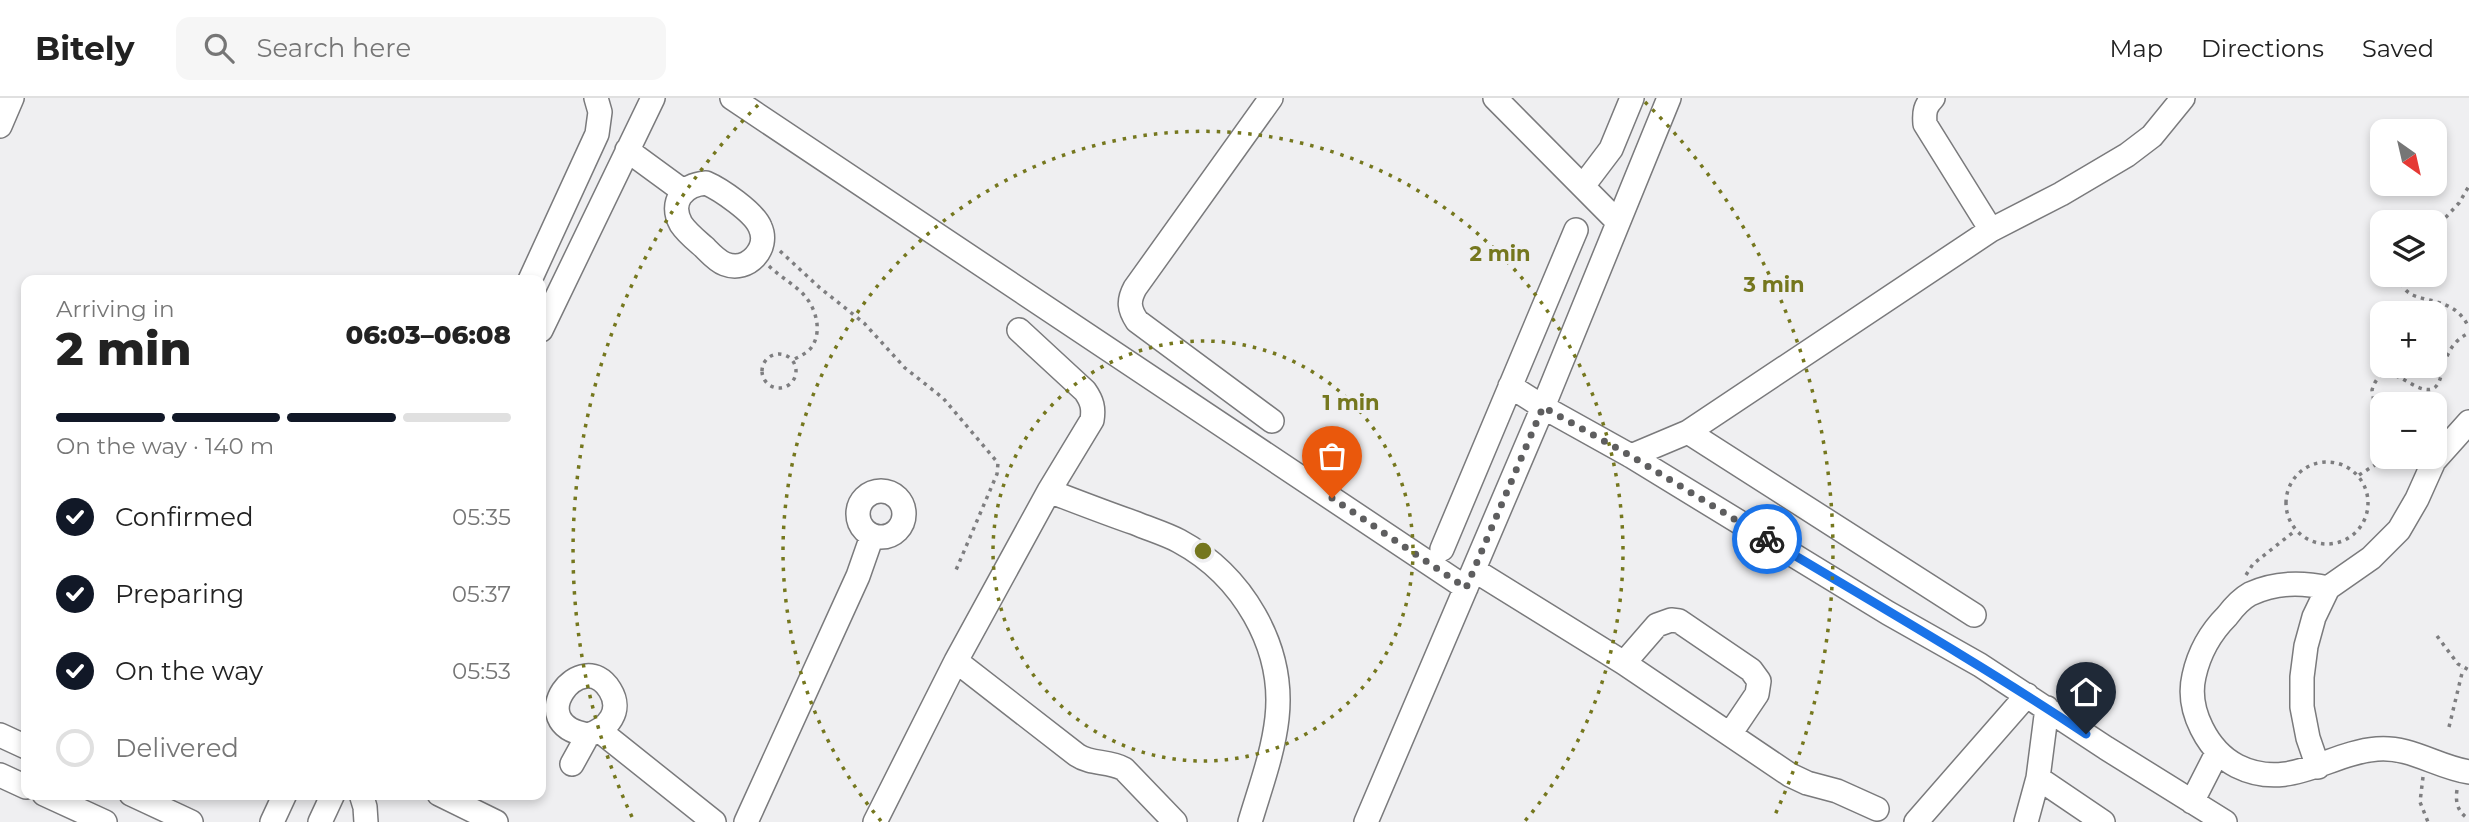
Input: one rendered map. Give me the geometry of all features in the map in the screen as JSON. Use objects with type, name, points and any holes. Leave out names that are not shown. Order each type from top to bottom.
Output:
[{"type":"street","points":[[0,126],[12,98]]},
{"type":"street","points":[[532,275],[597,134],[600,112],[596,98]]},
{"type":"street","points":[[546,319],[653,98]]},
{"type":"street","points":[[732,98],[1470,579],[1624,663],[1798,780],[1838,791],[1877,809]]},
{"type":"street","points":[[1270,98],[1129,299],[1130,311],[1137,321],[1272,421]]},
{"type":"street","points":[[1495,98],[1618,222]]},
{"type":"street","points":[[1583,186],[1611,149],[1632,98]]},
{"type":"street","points":[[1366,822],[1543,407],[1669,98]]},
{"type":"street","points":[[1933,98],[1924,114],[1925,124],[1991,230]]},
{"type":"street","points":[[1631,456],[1688,432],[1991,230],[2061,194],[2127,155],[2152,136],[2183,98]]},
{"type":"street","points":[[626,149],[683,191]]},
{"type":"street","points":[[706,183],[716,187],[754,218],[760,226],[760,245],[749,263],[737,266],[725,264],[715,258],[680,222],[676,211],[677,200],[683,191],[694,184],[706,183]]},
{"type":"street","points":[[564,210],[591,222]]},
{"type":"street","points":[[1442,549],[1576,230]]},
{"type":"street","points":[[875,822],[956,661],[1049,491],[1092,420],[1094,410],[1085,391],[1019,330]]},
{"type":"street","points":[[1510,386],[2027,695],[2225,822]]},
{"type":"street","points":[[2318,767],[2308,738],[2302,707],[2302,677],[2308,636],[2314,617],[2328,588],[2371,558],[2399,530],[2434,461],[2469,422]]},
{"type":"street","points":[[1688,432],[1974,615]]},
{"type":"street","points":[[1049,491],[1177,540],[1211,562],[1240,590],[1263,629],[1276,683],[1277,717],[1268,761],[1250,822]]},
{"type":"street","points":[[746,822],[858,576],[872,536]]},
{"type":"street","points":[[2328,588],[2290,583],[2270,586],[2247,596],[2214,630],[2193,678],[2194,705],[2202,730],[2217,753],[2239,767],[2281,775],[2302,773],[2356,753],[2377,749],[2397,750],[2465,771]]},
{"type":"street","points":[[1624,663],[1657,625],[1671,620],[1686,624],[1751,670],[1759,681],[1757,694],[1730,734]]},
{"type":"street","points":[[956,661],[1077,755],[1092,762],[1114,763],[1124,769],[1175,822]]},
{"type":"street","points":[[1916,822],[2027,695]]},
{"type":"street","points":[[2026,822],[2038,778],[2047,708]]},
{"type":"street","points":[[572,764],[594,733],[715,822]]},
{"type":"street","points":[[0,735],[21,745]]},
{"type":"street","points":[[2192,802],[2217,753]]},
{"type":"street","points":[[0,775],[21,785]]},
{"type":"street","points":[[2038,778],[2103,822]]},
{"type":"street","points":[[57,800],[105,822]]},
{"type":"street","points":[[144,800],[191,822]]},
{"type":"street","points":[[272,822],[282,800]]},
{"type":"street","points":[[320,822],[330,800]]},
{"type":"street","points":[[363,800],[366,822]]},
{"type":"street","points":[[451,800],[496,822]]},
{"type":"path","points":[[2447,216],[2459,204],[2469,186]]},
{"type":"path","points":[[760,245],[780,278],[806,296],[814,312],[816,338],[811,348],[792,360]]},
{"type":"path","points":[[760,245],[864,323],[905,368],[943,398],[999,463],[997,474],[956,570]]},
{"type":"path","points":[[2372,392],[2374,383],[2387,374],[2395,374],[2424,389],[2438,385],[2442,379],[2444,359],[2451,347],[2469,330],[2463,316],[2456,309],[2448,304],[2412,295],[2403,287]]},
{"type":"path","points":[[780,354],[792,360],[796,373],[790,385],[777,389],[765,383],[761,370],[768,358],[780,354]]},
{"type":"path","points":[[2331,461],[2341,463],[2359,475],[2365,485],[2369,507],[2361,527],[2353,535],[2342,542],[2317,543],[2296,530],[2286,510],[2286,499],[2293,479],[2300,471],[2309,465],[2331,461]]},
{"type":"path","points":[[2359,475],[2370,468]]},
{"type":"path","points":[[2247,596],[2244,584],[2246,573],[2253,564],[2296,530]]},
{"type":"path","points":[[2437,636],[2463,669],[2469,670]]},
{"type":"path","points":[[2449,727],[2463,669]]},
{"type":"path","points":[[2427,758],[2420,802],[2428,822]]},
{"type":"path","points":[[2465,771],[2456,797],[2463,816],[2469,819]]},
{"type":"way so far","points":[[1332,498],[1466,588],[1543,407],[1631,456],[1767,539]]},
{"type":"route","points":[[1767,539],[1980,665],[2086,734]]}]
